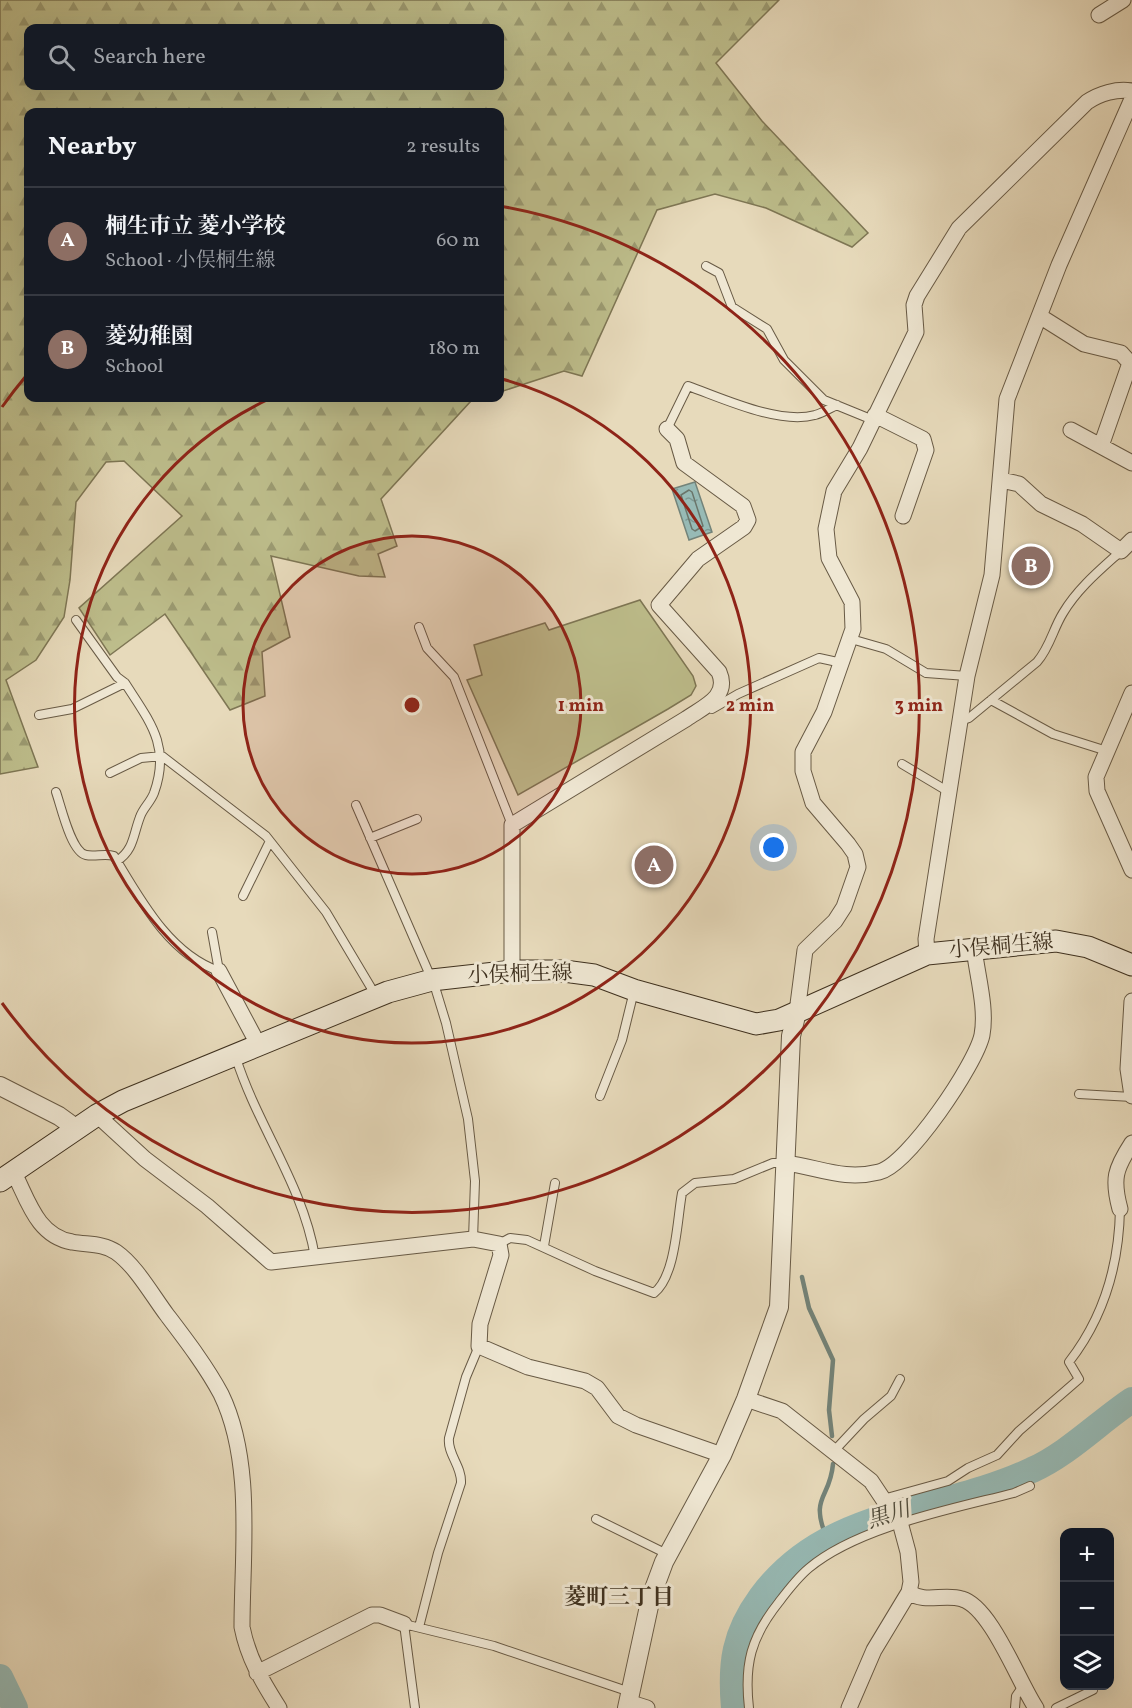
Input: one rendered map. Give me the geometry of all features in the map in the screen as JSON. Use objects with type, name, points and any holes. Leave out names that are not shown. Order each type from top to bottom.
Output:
[{"type":"main road","name":"小俣桐生線","points":[[7,1177],[98,1115],[134,1096],[376,996],[432,980],[512,971],[585,973],[744,1023],[766,1024],[927,954],[1044,941],[1073,943],[1132,965]]},
{"type":"street","points":[[1099,15],[1123,0]]},
{"type":"street","points":[[647,1708],[628,1701],[651,1597],[668,1554],[722,1455],[746,1399],[779,1307],[791,1036],[797,1012],[805,950],[835,921],[858,867],[855,854],[848,844],[809,797],[803,763],[805,746],[819,724],[851,639],[852,602],[829,558],[826,529],[834,491],[874,418],[916,332],[914,305],[917,296],[958,228],[1087,102],[1107,93],[1125,89],[1131,101],[1059,265],[1007,399],[992,575],[967,676],[926,939],[927,954]]},
{"type":"street","points":[[1041,316],[1084,344],[1125,356],[1130,363],[1129,381],[1101,446]]},
{"type":"street","points":[[874,418],[923,439],[926,443],[926,450],[903,516]]},
{"type":"street","points":[[512,971],[512,825],[686,719],[721,693],[723,681],[719,672],[659,605],[698,559],[744,527],[748,520],[743,506],[684,463],[677,439],[667,429]]},
{"type":"street","points":[[1071,430],[1132,463]]},
{"type":"street","points":[[1001,480],[1019,484],[1041,504],[1127,546]]},
{"type":"street","points":[[1132,693],[1096,777],[1097,791],[1132,870]]},
{"type":"street","points":[[785,1163],[846,1177],[887,1169],[911,1149],[970,1066],[981,1035],[982,1011],[974,948]]},
{"type":"street","points":[[219,971],[259,1046]]},
{"type":"street","points":[[1132,1001],[1128,1069],[1132,1097]]},
{"type":"street","points":[[0,1086],[77,1129]]},
{"type":"street","points":[[98,1115],[145,1159],[207,1206],[271,1262],[473,1239],[499,1244],[501,1255],[480,1324],[479,1346],[528,1367],[585,1381],[597,1388],[618,1416],[636,1425],[722,1455]]},
{"type":"street","points":[[1120,1209],[1114,1181],[1121,1161],[1132,1143]]},
{"type":"street","points":[[7,1177],[46,1230],[63,1240],[109,1248],[125,1260],[199,1358],[221,1396],[235,1431],[242,1472],[242,1627],[247,1651],[257,1674],[279,1708]]},
{"type":"street","points":[[746,1399],[782,1411],[834,1451],[871,1481],[900,1523],[908,1552],[911,1582],[909,1592],[874,1650],[849,1708]]},
{"type":"street","points":[[909,1592],[921,1598],[956,1598],[972,1604],[986,1618],[1036,1708]]},
{"type":"street","points":[[257,1674],[372,1615],[380,1615],[404,1624]]},
{"type":"lane","points":[[706,266],[719,273],[732,307],[767,328],[784,360],[824,400],[874,418]]},
{"type":"lane","points":[[667,429],[688,386],[769,414],[784,416],[816,415],[837,405]]},
{"type":"lane","points":[[960,721],[969,718],[1046,652],[1063,613],[1077,594],[1127,546]]},
{"type":"lane","points":[[76,620],[117,677],[125,683],[159,743],[162,756],[154,793],[140,817],[135,837],[125,856],[117,861]]},
{"type":"lane","points":[[418,627],[427,648],[454,677],[512,825]]},
{"type":"lane","points":[[851,639],[886,649],[926,673],[967,676]]},
{"type":"lane","points":[[686,719],[708,712],[738,694],[819,658],[842,663]]},
{"type":"lane","points":[[39,715],[72,709],[125,683]]},
{"type":"lane","points":[[991,700],[1053,734],[1107,752]]},
{"type":"lane","points":[[110,773],[141,758],[162,756],[266,836],[269,843],[326,912],[376,996]]},
{"type":"lane","points":[[902,764],[949,792]]},
{"type":"lane","points":[[56,792],[74,844],[79,851],[83,855],[111,855],[117,861],[141,902],[162,927],[188,954],[219,971]]},
{"type":"lane","points":[[356,805],[432,980],[446,1023],[468,1119],[475,1181],[473,1239]]},
{"type":"lane","points":[[370,838],[417,819]]},
{"type":"lane","points":[[243,896],[269,843]]},
{"type":"lane","points":[[212,932],[219,971]]},
{"type":"lane","points":[[600,1096],[622,1040],[634,990]]},
{"type":"lane","points":[[235,1056],[269,1135],[292,1180],[310,1228],[315,1257]]},
{"type":"lane","points":[[1079,1094],[1132,1097]]},
{"type":"lane","points":[[499,1244],[510,1238],[544,1246],[595,1271],[654,1293],[669,1266],[673,1252],[682,1193],[694,1183],[734,1179],[773,1163],[785,1163]]},
{"type":"lane","points":[[544,1246],[555,1183]]},
{"type":"lane","points":[[884,1500],[948,1481],[968,1468],[997,1455],[1019,1431],[1079,1379],[1069,1362],[1088,1334],[1111,1284],[1115,1266],[1120,1209]]},
{"type":"lane","points":[[419,1627],[438,1553],[461,1482],[448,1438],[466,1377],[479,1346]]},
{"type":"lane","points":[[834,1451],[864,1419],[891,1396],[900,1379]]},
{"type":"lane","points":[[749,1708],[748,1660],[751,1647],[763,1624],[794,1582],[826,1555],[900,1523],[1014,1493],[1030,1486]]},
{"type":"lane","points":[[596,1519],[668,1554]]},
{"type":"lane","points":[[415,1708],[404,1624],[440,1635],[494,1646],[628,1701]]},
{"type":"lane","points":[[1015,1708],[1016,1696],[1023,1686]]},
{"type":"lane","points":[[1056,1708],[1093,1690]]},
{"type":"green space","points":[[0,0],[779,0],[716,63],[762,121],[868,233],[852,247],[766,208],[715,194],[657,210],[582,376],[564,371],[504,391],[504,108],[24,108],[24,402],[470,402],[381,499],[397,546],[378,554],[385,577],[359,576],[271,556],[290,637],[262,652],[265,696],[230,710],[165,614],[110,655],[79,608],[182,516],[124,461],[106,462],[76,502],[70,580],[64,617],[36,660],[6,680],[38,767],[0,774]]},
{"type":"green space","points":[[640,600],[693,676],[696,686],[691,695],[518,795],[467,680],[482,675],[474,645],[545,623],[549,630]]},
{"type":"water","points":[[695,482],[712,532],[689,540],[672,489]]},
{"type":"waterway","points":[[802,1277],[809,1308],[833,1360],[829,1410],[832,1436]]},
{"type":"waterway","name":"黒川","points":[[734,1708],[734,1663],[745,1624],[761,1597],[788,1568],[818,1545],[851,1529],[886,1516],[960,1496],[1032,1470],[1071,1447],[1132,1400]]},
{"type":"waterway","points":[[827,1539],[822,1525],[820,1505],[833,1464]]},
{"type":"waterway","points":[[0,1677],[15,1708]]},
{"type":"place","name":"菱幼稚園","points":[[1031,566]]},
{"type":"place","name":"桐生市立 菱小学校","points":[[654,865]]},
{"type":"district","name":"菱町三丁目","points":[[619,1598]]}]
